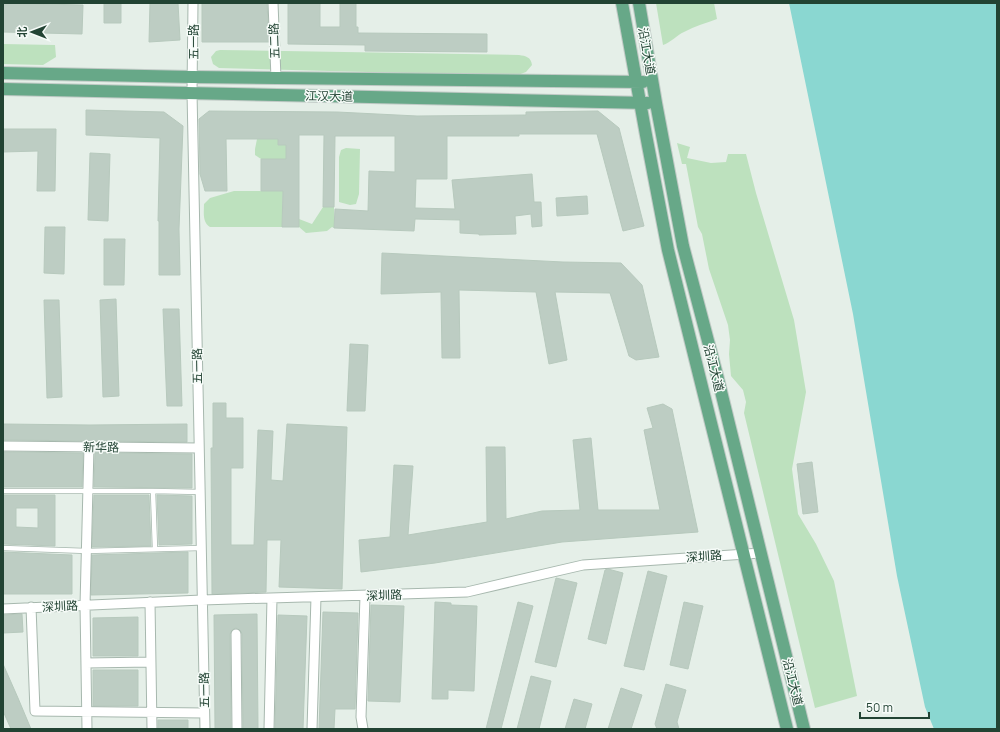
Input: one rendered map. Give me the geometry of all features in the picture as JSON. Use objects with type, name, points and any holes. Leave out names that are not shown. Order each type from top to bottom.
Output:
[{"type":"main road","name":"沿江大道","points":[[622,3],[668,250],[787,729]]},
{"type":"main road","name":"沿江大道","points":[[639,3],[652,82],[683,246],[717,375],[804,729]]},
{"type":"main road","name":"江汉大道","points":[[3,73],[192,77],[652,82]]},
{"type":"main road","name":"江汉大道","points":[[3,89],[192,92],[640,104],[656,103]]},
{"type":"street","name":"五一路","points":[[193,3],[192,92],[205,729]]},
{"type":"street","name":"五二路","points":[[273,3],[276,78]]},
{"type":"street","name":"新华路","points":[[3,446],[199,448]]},
{"type":"street","points":[[87,729],[85,605],[89,447]]},
{"type":"street","name":"深圳路","points":[[3,609],[202,600],[467,592],[583,565],[761,553]]},
{"type":"street","points":[[363,729],[361,717],[365,596]]},
{"type":"street","points":[[312,729],[316,597]]},
{"type":"street","points":[[269,729],[272,598]]},
{"type":"street","points":[[150,602],[152,729]]},
{"type":"street","points":[[31,607],[35,711],[204,713]]},
{"type":"street","points":[[236,634],[237,729]]},
{"type":"street","points":[[86,663],[151,662]]},
{"type":"lane","points":[[3,491],[200,492]]},
{"type":"lane","points":[[153,492],[154,549]]},
{"type":"lane","points":[[3,548],[87,551],[201,548]]},
{"type":"green space","points":[[656,3],[714,3],[717,19],[681,33],[663,45]]},
{"type":"green space","points":[[3,44],[55,45],[56,57],[43,65],[3,64]]},
{"type":"green space","points":[[216,51],[519,55],[528,57],[531,60],[532,65],[526,72],[515,76],[219,68],[213,64],[211,57]]},
{"type":"green space","points":[[257,139],[278,139],[286,145],[286,159],[261,159],[255,155]]},
{"type":"green space","points":[[677,143],[690,147],[687,158],[711,163],[726,162],[728,154],[746,154],[756,193],[794,320],[806,392],[792,469],[798,514],[816,544],[834,581],[857,696],[815,708],[744,413],[746,402],[743,390],[731,376],[728,325],[709,269],[702,234],[698,227],[686,164],[682,164]]},
{"type":"green space","points":[[346,148],[360,149],[359,194],[356,204],[350,205],[339,202],[339,157],[341,150]]},
{"type":"green space","points":[[234,191],[283,191],[282,227],[210,227],[207,225],[204,213],[204,204],[210,198]]},
{"type":"green space","points":[[323,207],[334,207],[334,228],[332,227],[327,231],[306,233],[299,227],[299,219],[312,224]]},
{"type":"water","points":[[789,3],[997,3],[997,729],[934,729],[925,707],[897,576],[853,314]]},
{"type":"building","points":[[3,3],[83,5],[82,34],[3,32]]},
{"type":"building","points":[[104,3],[121,3],[121,23],[104,23]]},
{"type":"building","points":[[150,3],[178,3],[180,40],[149,42]]},
{"type":"building","points":[[202,3],[267,3],[269,42],[202,42]]},
{"type":"building","points":[[288,3],[320,3],[320,27],[340,27],[340,3],[356,3],[356,27],[358,27],[358,33],[487,34],[487,52],[365,51],[365,45],[288,44]]},
{"type":"building","points":[[86,110],[164,112],[183,126],[179,229],[180,275],[159,275],[158,221],[160,138],[86,135]]},
{"type":"building","points":[[209,111],[337,112],[417,116],[526,115],[526,112],[598,111],[619,128],[644,226],[623,231],[597,134],[519,134],[519,136],[447,136],[447,179],[416,179],[415,208],[455,209],[452,180],[532,174],[534,202],[541,202],[542,226],[532,227],[531,214],[515,216],[516,234],[479,235],[460,233],[460,220],[415,219],[414,231],[334,228],[335,209],[368,211],[369,171],[395,172],[395,136],[335,136],[334,207],[323,207],[324,135],[299,135],[299,227],[282,227],[283,191],[261,191],[261,159],[286,159],[286,145],[278,145],[278,139],[226,139],[227,191],[205,191],[200,174],[199,119]]},
{"type":"building","points":[[3,129],[56,129],[55,191],[37,191],[38,151],[3,152]]},
{"type":"building","points":[[90,153],[110,154],[108,221],[88,220]]},
{"type":"building","points":[[587,196],[588,214],[557,216],[556,198]]},
{"type":"building","points":[[45,227],[65,227],[64,274],[44,273]]},
{"type":"building","points":[[104,239],[125,239],[124,285],[104,285]]},
{"type":"building","points":[[382,253],[563,262],[621,263],[642,285],[659,357],[636,360],[629,356],[610,293],[555,292],[567,360],[549,364],[536,292],[459,290],[460,358],[442,358],[441,292],[381,294]]},
{"type":"building","points":[[116,299],[119,396],[103,397],[100,300]]},
{"type":"building","points":[[44,300],[59,300],[62,397],[47,398]]},
{"type":"building","points":[[163,309],[179,309],[182,406],[167,406]]},
{"type":"building","points":[[350,344],[368,345],[365,411],[347,411]]},
{"type":"building","points":[[213,403],[226,403],[226,418],[243,418],[243,468],[231,468],[231,545],[254,545],[258,430],[273,431],[271,480],[283,481],[287,424],[347,427],[342,589],[279,587],[281,540],[267,540],[266,592],[212,594],[211,448],[213,448]]},
{"type":"building","points":[[663,404],[672,409],[698,532],[562,542],[435,563],[361,572],[359,540],[390,537],[394,465],[413,466],[408,535],[487,522],[486,447],[505,447],[506,519],[542,511],[580,510],[573,440],[591,438],[598,510],[660,510],[644,430],[653,428],[647,408]]},
{"type":"building","points":[[3,424],[187,424],[187,442],[3,440]]},
{"type":"building","points":[[4,452],[83,453],[82,487],[3,487]]},
{"type":"building","points":[[95,453],[192,454],[192,488],[94,487]]},
{"type":"building","points":[[812,462],[818,512],[803,514],[797,464]]},
{"type":"building","points":[[3,495],[55,495],[55,546],[3,544]],"holes":[[[16,508],[38,508],[38,528],[16,527]]]},
{"type":"building","points":[[94,495],[149,495],[151,546],[92,547]]},
{"type":"building","points":[[157,495],[192,496],[192,544],[159,545]]},
{"type":"building","points":[[3,552],[72,555],[72,594],[3,594]]},
{"type":"building","points":[[188,552],[188,593],[91,595],[92,555]]},
{"type":"building","points":[[608,569],[623,573],[606,644],[588,639],[605,570]]},
{"type":"building","points":[[648,571],[667,576],[644,670],[624,666]]},
{"type":"building","points":[[556,578],[577,583],[556,667],[535,662]]},
{"type":"building","points":[[435,602],[451,603],[451,605],[477,606],[474,691],[448,690],[448,699],[432,699]]},
{"type":"building","points":[[518,602],[533,606],[501,729],[486,729]]},
{"type":"building","points":[[684,602],[703,606],[688,669],[670,665]]},
{"type":"building","points":[[371,605],[404,606],[400,702],[368,701]]},
{"type":"building","points":[[323,612],[358,613],[355,709],[335,709],[334,729],[319,729]]},
{"type":"building","points":[[22,614],[23,632],[3,633],[3,615]]},
{"type":"building","points":[[257,614],[258,729],[243,729],[242,634],[241,631],[236,628],[233,629],[230,634],[231,729],[215,729],[214,615]]},
{"type":"building","points":[[278,615],[307,616],[303,729],[275,729]]},
{"type":"building","points":[[138,617],[138,656],[93,656],[93,618]]},
{"type":"building","points":[[3,664],[31,729],[11,729],[3,711]]},
{"type":"building","points":[[93,670],[138,670],[138,706],[93,706]]},
{"type":"building","points":[[531,676],[551,681],[539,729],[517,729]]},
{"type":"building","points":[[666,684],[686,690],[677,722],[679,729],[657,729],[655,724]]},
{"type":"building","points":[[621,688],[642,695],[631,729],[608,729]]},
{"type":"building","points":[[574,699],[592,704],[585,729],[565,729]]},
{"type":"building","points":[[158,720],[188,720],[188,729],[158,729]]}]
